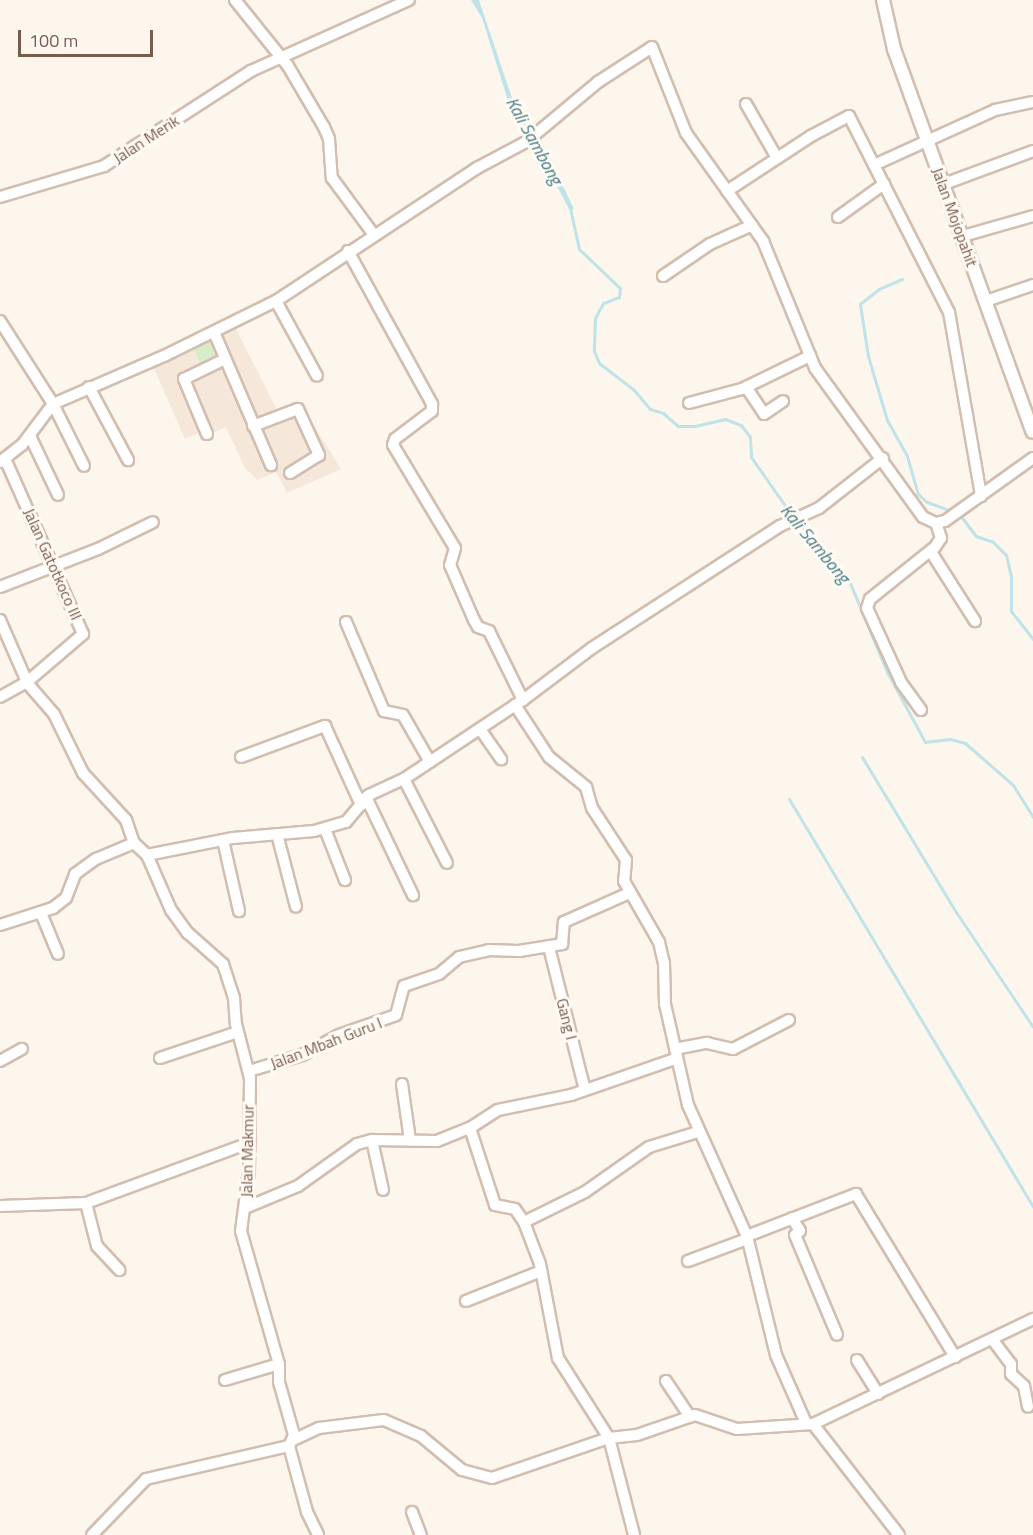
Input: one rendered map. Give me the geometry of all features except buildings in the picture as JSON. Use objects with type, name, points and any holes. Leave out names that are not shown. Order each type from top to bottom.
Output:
[{"type":"street","points":[[235,0],[280,57],[326,132],[332,178],[374,235]]},
{"type":"street","name":"Jalan Merik","points":[[0,197],[114,161],[225,86],[280,57],[409,0]]},
{"type":"street","name":"Jalan Mojopahit","points":[[883,0],[894,49],[926,138],[986,301],[1028,400],[1033,432]]},
{"type":"street","points":[[3,461],[30,436],[45,411],[54,404],[214,332],[276,301],[348,251],[477,168],[526,142],[598,82],[652,47],[686,133],[752,225],[768,254],[821,377],[883,458],[923,517],[940,522],[981,496],[1033,458]]},
{"type":"street","points":[[874,165],[926,138],[995,110],[1033,102]]},
{"type":"street","points":[[746,104],[777,158]]},
{"type":"street","points":[[727,191],[777,158],[849,116],[945,303],[954,329],[981,496]]},
{"type":"street","points":[[944,184],[1033,151]]},
{"type":"street","points":[[838,218],[884,184]]},
{"type":"street","points":[[963,236],[1033,216]]},
{"type":"street","points":[[663,276],[710,244],[752,225]]},
{"type":"street","points":[[348,251],[432,404],[432,411],[395,439],[393,445],[455,548],[450,565],[474,620],[478,627],[489,631],[519,703],[549,757],[586,787],[592,808],[626,860],[624,881],[628,892],[659,942],[664,963],[665,1004],[675,1054],[698,1132],[747,1238],[776,1355],[810,1423],[899,1535]]},
{"type":"street","points":[[986,301],[1033,285]]},
{"type":"street","points":[[276,301],[317,376]]},
{"type":"street","points":[[0,321],[54,404],[84,466]]},
{"type":"street","points":[[214,332],[223,360],[271,465]]},
{"type":"street","points":[[690,403],[746,387],[810,356]]},
{"type":"street","points":[[207,434],[184,379],[223,360]]},
{"type":"street","points":[[89,387],[128,460]]},
{"type":"street","points":[[746,387],[765,414],[783,401]]},
{"type":"street","points":[[254,426],[298,409],[319,455],[290,473]]},
{"type":"street","points":[[30,436],[58,495]]},
{"type":"street","points":[[0,620],[27,682],[54,714],[83,773],[126,820],[134,843],[147,855],[223,840],[325,829],[346,822],[363,801],[404,779],[519,703],[592,648],[787,522],[819,508],[883,458]]},
{"type":"street","name":"Jalan Gatotkoco III","points":[[3,461],[54,565],[83,637],[27,682]]},
{"type":"street","points":[[0,587],[99,549],[153,522]]},
{"type":"street","points":[[921,710],[901,682],[867,608],[870,599],[931,552],[940,538],[940,522]]},
{"type":"street","points":[[931,552],[975,621]]},
{"type":"street","points":[[346,622],[384,711],[403,715],[430,762]]},
{"type":"street","points":[[0,697],[27,682]]},
{"type":"street","points":[[241,757],[325,726],[413,895]]},
{"type":"street","points":[[480,729],[501,759]]},
{"type":"street","points":[[404,779],[447,863]]},
{"type":"street","points":[[325,829],[345,880]]},
{"type":"street","points":[[277,834],[296,907]]},
{"type":"street","points":[[223,840],[239,911]]},
{"type":"street","points":[[0,925],[41,913],[63,902],[72,878],[80,870],[134,843]]},
{"type":"street","name":"Jalan Makmur","points":[[147,855],[171,910],[188,933],[226,971],[237,1032],[249,1071],[249,1143],[245,1208],[241,1231],[279,1364],[279,1382],[307,1512],[318,1535]]},
{"type":"street","points":[[549,947],[564,943],[564,922],[628,892]]},
{"type":"street","points":[[41,913],[58,954]]},
{"type":"street","name":"Jalan Mbah Guru I","points":[[249,1071],[302,1056],[339,1035],[396,1015],[404,986],[439,974],[459,957],[489,950],[549,947]]},
{"type":"street","name":"Gang I","points":[[549,947],[585,1090]]},
{"type":"street","points":[[245,1208],[298,1186],[350,1147],[372,1140],[437,1141],[470,1128],[498,1110],[585,1090],[707,1043],[733,1049],[789,1020]]},
{"type":"street","points":[[160,1058],[237,1032]]},
{"type":"street","points":[[0,1062],[22,1049]]},
{"type":"street","points":[[402,1084],[410,1140]]},
{"type":"street","points":[[470,1128],[495,1204],[514,1209],[524,1222],[541,1271],[558,1358],[609,1438],[634,1535]]},
{"type":"street","points":[[524,1222],[585,1192],[648,1147],[698,1132]]},
{"type":"street","points":[[372,1140],[383,1190]]},
{"type":"street","points":[[0,1206],[86,1203],[249,1143]]},
{"type":"street","points":[[688,1262],[856,1194],[955,1357]]},
{"type":"street","points":[[86,1203],[97,1246],[119,1270]]},
{"type":"street","points":[[792,1218],[800,1231],[795,1235],[837,1335]]},
{"type":"street","points":[[466,1301],[541,1271]]},
{"type":"street","points":[[92,1535],[146,1479],[291,1443],[319,1428],[384,1420],[421,1436],[462,1470],[492,1478],[609,1438],[637,1435],[690,1417],[701,1416],[727,1427],[750,1430],[810,1423],[878,1394],[1033,1319]]},
{"type":"street","points":[[992,1339],[1011,1364],[1011,1374],[1024,1385],[1028,1407]]},
{"type":"street","points":[[857,1360],[878,1394]]},
{"type":"street","points":[[225,1380],[279,1364]]},
{"type":"street","points":[[666,1381],[690,1417]]},
{"type":"street","points":[[412,1512],[421,1535]]},
{"type":"shaded area","points":[[235,327],[277,410],[298,400],[341,469],[287,493],[276,472],[257,480],[245,468],[226,427],[204,437],[201,432],[185,439],[152,364]]},
{"type":"green space","points":[[211,338],[219,357],[201,365],[193,346]]},
{"type":"water","points":[[471,0],[479,0],[515,107],[541,140],[574,209],[570,211],[534,142],[510,107],[482,18]]},
{"type":"waterway","name":"Kali Sambong","points":[[570,208],[579,249],[620,288],[619,297],[603,303],[595,318],[594,351],[599,363],[634,390],[650,409],[663,413],[678,426],[695,426],[725,419],[741,425],[750,437],[751,457],[793,517]]},
{"type":"waterway","points":[[902,279],[879,289],[860,304],[868,356],[887,420],[907,456],[918,494],[927,502],[954,512]]},
{"type":"waterway","points":[[960,515],[976,536],[993,542],[1006,555],[1011,576],[1011,611],[1033,639]]},
{"type":"waterway","name":"Kali Sambong","points":[[797,522],[850,583],[887,672],[925,742],[950,739],[965,743],[1013,785],[1033,817]]},
{"type":"waterway","points":[[862,757],[956,912],[1033,1027]]},
{"type":"waterway","points":[[789,799],[1033,1206]]}]
